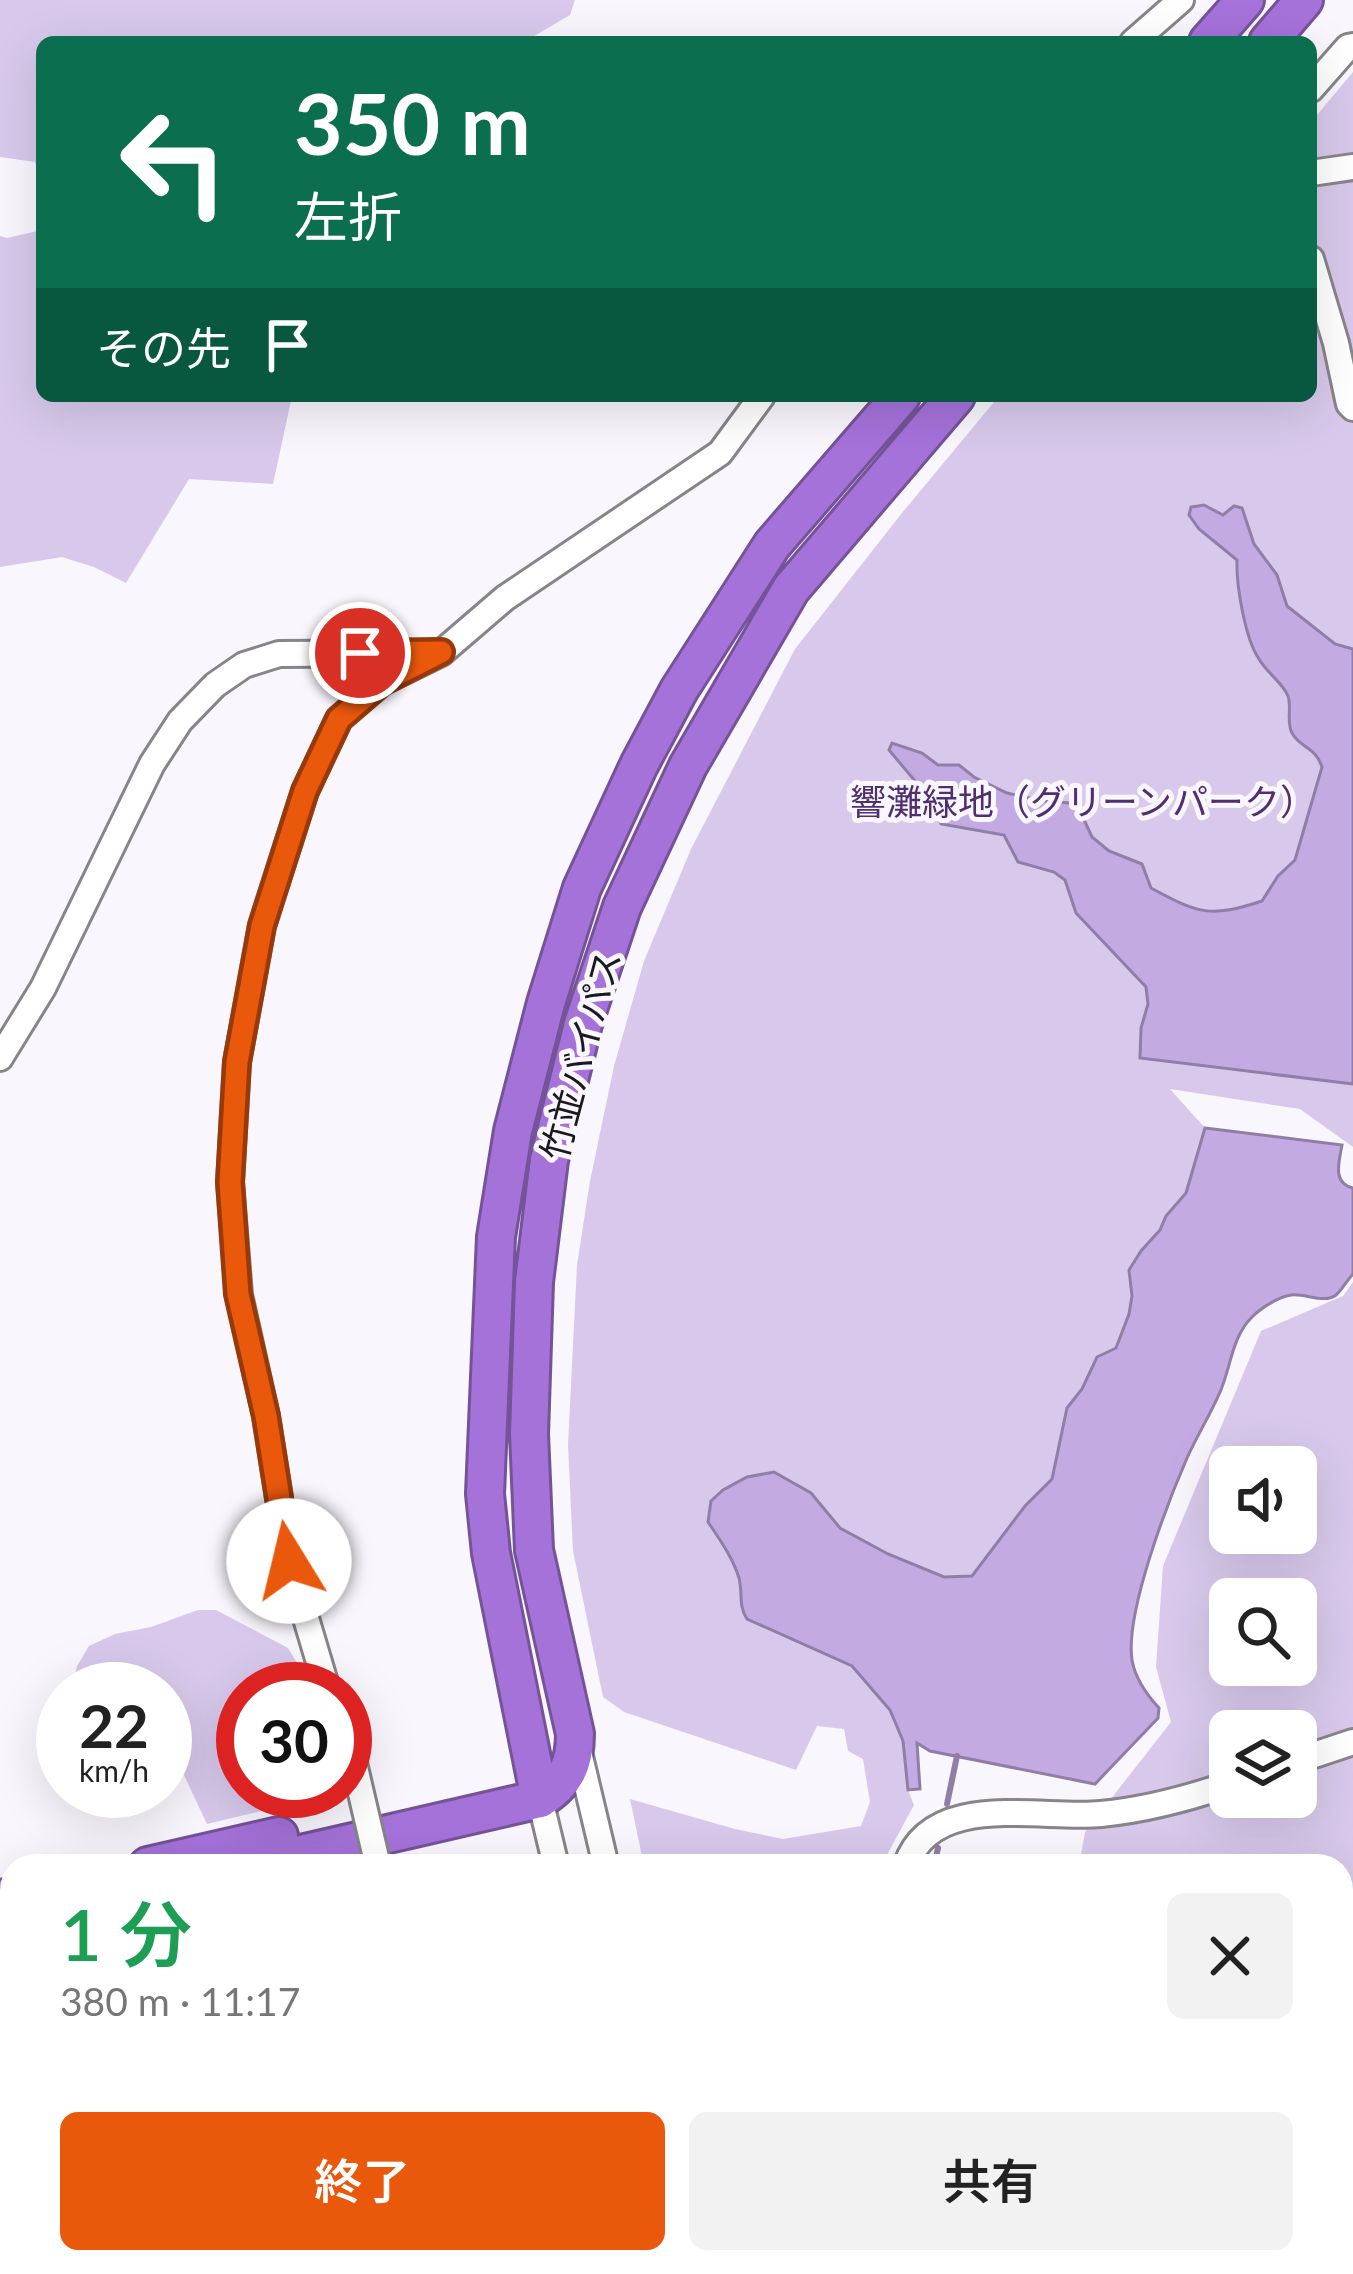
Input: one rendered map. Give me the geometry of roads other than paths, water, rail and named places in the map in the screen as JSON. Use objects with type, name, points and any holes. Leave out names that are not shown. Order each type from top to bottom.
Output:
[{"type":"highway","points":[[1213,36],[1245,0]]},
{"type":"highway","points":[[1273,36],[1304,0]]},
{"type":"highway","name":"竹並バイパス","points":[[896,402],[772,545],[679,690],[582,888],[545,1003],[513,1131],[496,1237],[485,1494],[491,1553],[528,1743],[526,1768],[520,1778],[543,1795],[575,1753],[534,1550],[530,1433],[534,1282],[549,1160],[583,1024],[622,907],[688,766],[791,590],[951,402]]},
{"type":"highway","points":[[215,1854],[543,1795]]},
{"type":"highway","points":[[299,1854],[543,1795]]},
{"type":"street","points":[[1140,36],[1180,0]]},
{"type":"street","points":[[1317,82],[1353,46]]},
{"type":"street","points":[[1317,172],[1353,167]]},
{"type":"street","points":[[1317,279],[1353,409]]},
{"type":"street","points":[[319,1662],[289,1561],[266,1416],[238,1294],[230,1182],[237,1062],[262,926],[305,791],[339,719],[382,682],[441,652],[505,598],[720,452],[758,402]]},
{"type":"street","points":[[0,1058],[43,988],[152,764],[180,721],[215,686],[244,665],[279,654],[441,652]]},
{"type":"street","points":[[1317,1754],[1353,1742]]},
{"type":"street","points":[[911,1854],[930,1832],[953,1819],[1101,1814],[1209,1792]]},
{"type":"street","points":[[543,1795],[554,1854]]},
{"type":"street","points":[[543,1795],[595,1854]]},
{"type":"street","points":[[366,1818],[375,1854]]},
{"type":"waterway","points":[[947,1804],[957,1756]]},
{"type":"waterway","points":[[937,1854],[938,1848]]},
{"type":"park label","name":"響灘緑地（グリーンパーク）","points":[[1083,801]]}]
